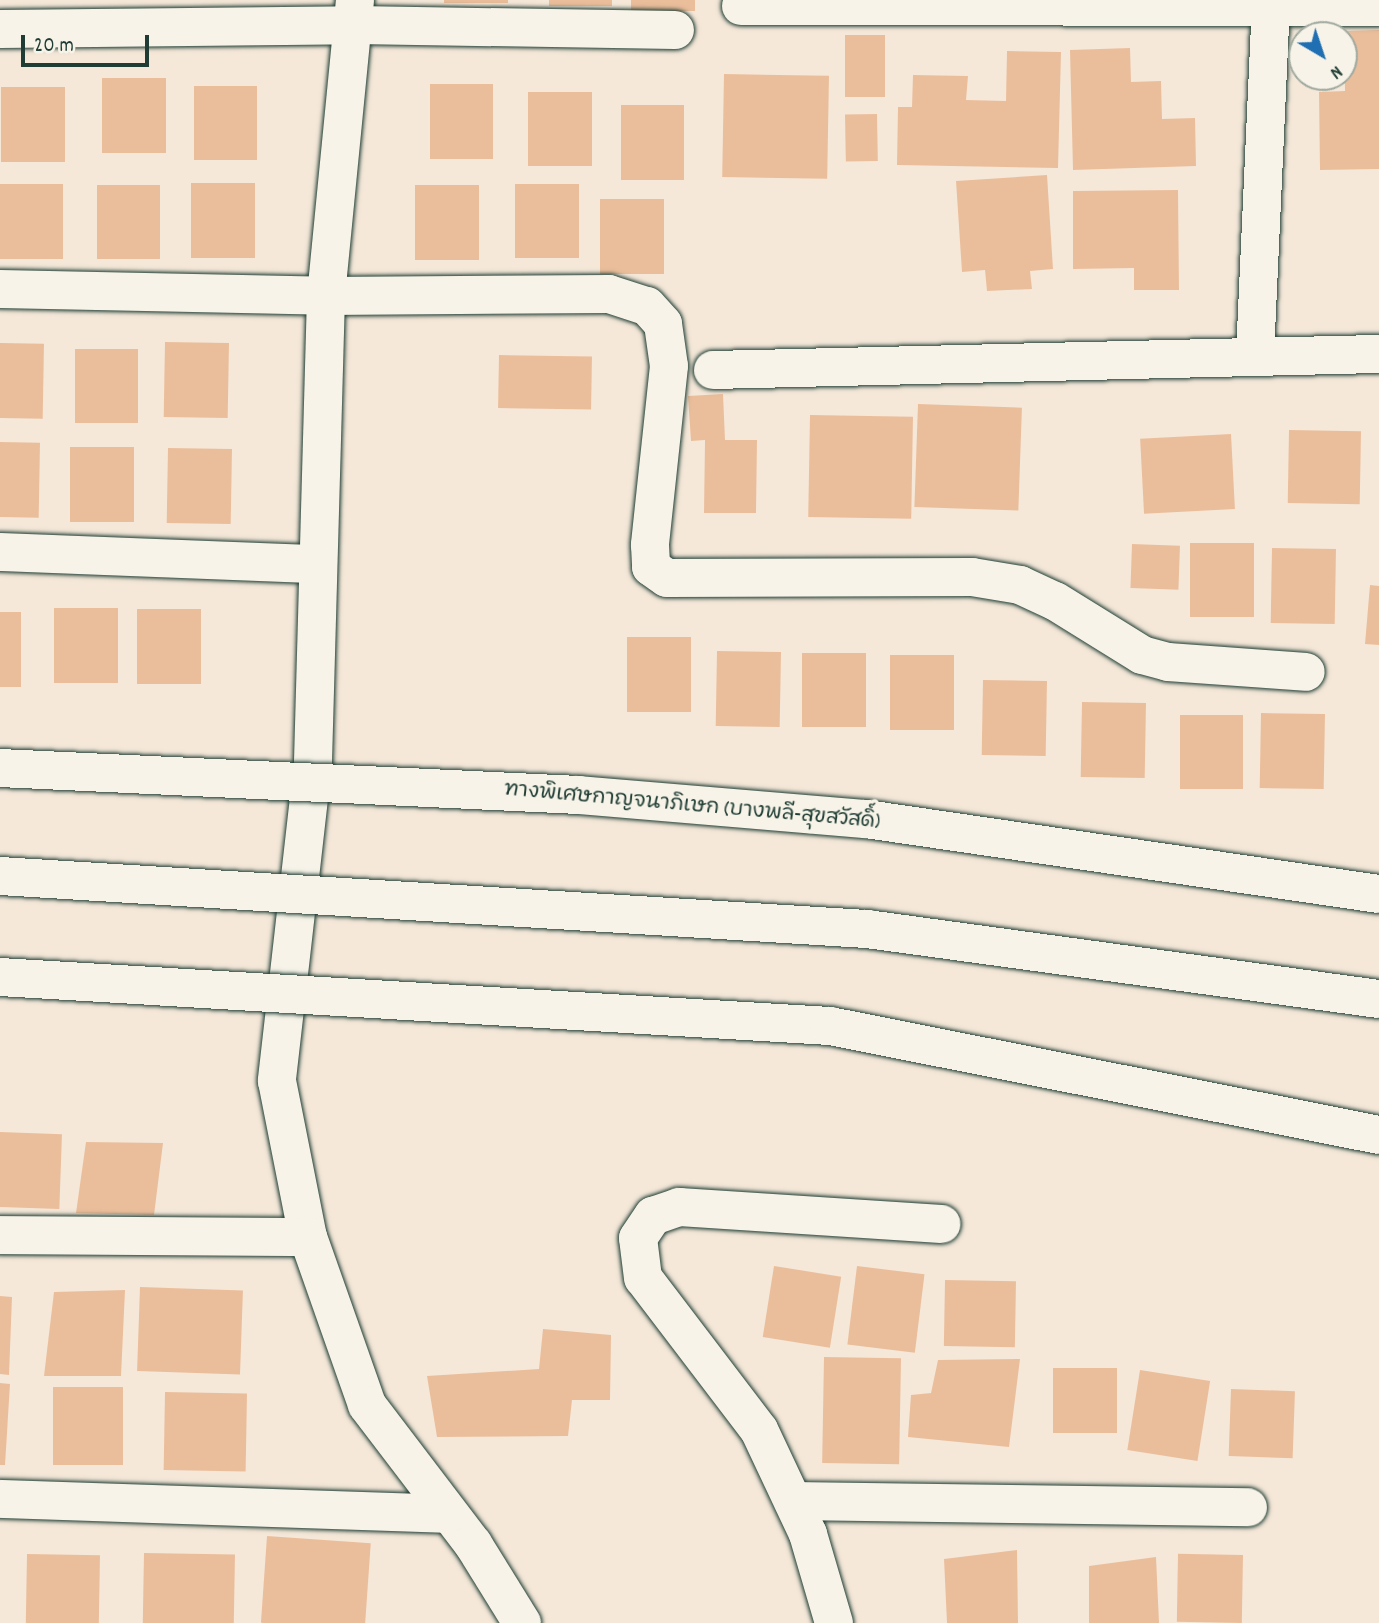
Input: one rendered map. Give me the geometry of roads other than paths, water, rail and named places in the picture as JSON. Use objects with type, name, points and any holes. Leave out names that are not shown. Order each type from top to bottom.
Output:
[{"type":"main road","points":[[1255,355],[1270,4]]},
{"type":"main road","points":[[741,6],[1270,4],[1379,7]]},
{"type":"main road","points":[[0,29],[355,12],[674,30]]},
{"type":"main road","points":[[355,12],[326,296],[313,763],[277,1080],[308,1237],[367,1405],[448,1514],[522,1623]]},
{"type":"main road","points":[[0,289],[326,296],[609,294],[647,306],[663,324],[669,366],[650,545],[651,567],[667,578],[972,577],[1020,585],[1055,601],[1142,655],[1168,662],[1306,671]]},
{"type":"main road","points":[[713,370],[1379,354]]},
{"type":"main road","points":[[0,552],[318,564]]},
{"type":"main road","name":"ทางพิเศษกาญจนาภิเษก (บางพลี-สุขสวัสดิ์)","points":[[0,768],[578,795],[866,819],[1379,894]]},
{"type":"main road","points":[[0,876],[867,929],[1379,999]]},
{"type":"main road","points":[[0,976],[830,1026],[1379,1135]]},
{"type":"main road","points":[[834,1623],[808,1534],[759,1430],[643,1278],[638,1238],[653,1216],[679,1207],[941,1224]]},
{"type":"main road","points":[[0,1235],[308,1237]]},
{"type":"main road","points":[[0,1499],[448,1514]]},
{"type":"main road","points":[[793,1501],[1248,1507]]}]
